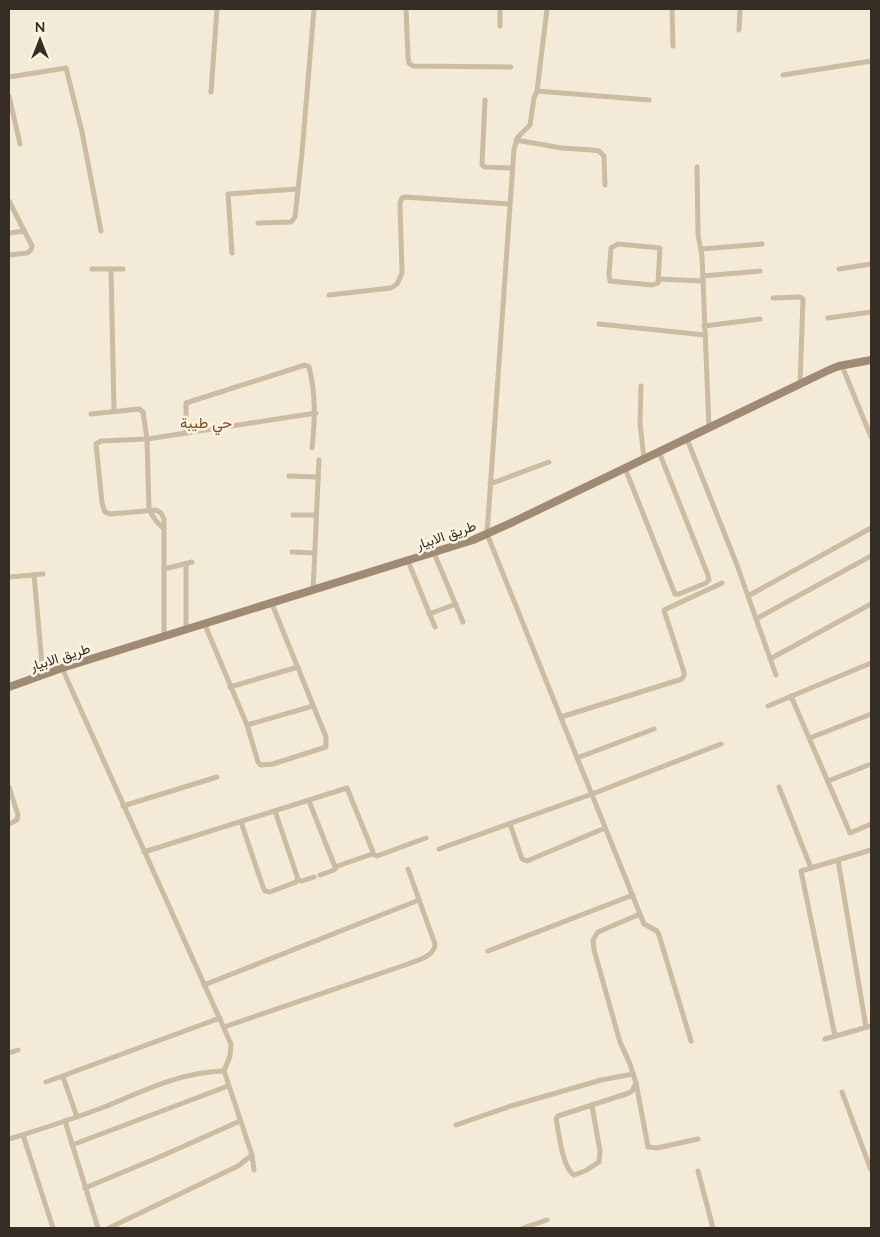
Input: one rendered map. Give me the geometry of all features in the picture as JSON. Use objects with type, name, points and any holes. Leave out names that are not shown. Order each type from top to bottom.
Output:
[{"type":"main road","name":"طريق الابيار","points":[[9,687],[62,668],[434,553],[487,534],[838,366],[871,360]]},
{"type":"street","points":[[211,92],[217,9]]},
{"type":"street","points":[[258,223],[291,222],[295,217],[314,9]]},
{"type":"street","points":[[406,9],[408,58],[409,63],[413,66],[512,68]]},
{"type":"street","points":[[500,9],[500,26]]},
{"type":"street","points":[[547,9],[537,91],[534,98],[530,125],[516,140],[512,168],[487,534],[644,924],[657,931],[659,935],[690,1041]]},
{"type":"street","points":[[672,9],[673,46]]},
{"type":"street","points":[[739,30],[740,9]]},
{"type":"street","points":[[783,75],[871,61]]},
{"type":"street","points":[[9,77],[66,68],[82,132],[101,231]]},
{"type":"street","points":[[537,91],[649,100]]},
{"type":"street","points":[[9,96],[20,144]]},
{"type":"street","points":[[485,100],[482,165],[485,167],[512,168]]},
{"type":"street","points":[[516,140],[562,148],[599,151],[604,156],[605,185]]},
{"type":"street","points":[[697,167],[698,235],[702,249],[709,428]]},
{"type":"street","points":[[232,253],[229,193],[297,189]]},
{"type":"street","points":[[330,295],[392,288],[397,284],[402,273],[400,203],[402,198],[509,204]]},
{"type":"street","points":[[9,201],[32,246],[31,250],[27,253],[9,255]]},
{"type":"street","points":[[9,233],[24,231]]},
{"type":"street","points":[[618,244],[658,247],[661,250],[659,279],[658,283],[652,285],[610,280],[612,248],[618,244]]},
{"type":"street","points":[[702,249],[762,244]]},
{"type":"street","points":[[839,268],[871,264]]},
{"type":"street","points":[[92,269],[123,269]]},
{"type":"street","points":[[111,269],[114,411]]},
{"type":"street","points":[[659,279],[703,278],[760,271]]},
{"type":"street","points":[[772,298],[802,297],[803,299],[800,384]]},
{"type":"street","points":[[828,318],[871,312]]},
{"type":"street","points":[[704,326],[760,319]]},
{"type":"street","points":[[599,324],[705,335]]},
{"type":"street","points":[[186,433],[186,403],[308,365],[316,413],[312,448]]},
{"type":"street","points":[[842,366],[871,437]]},
{"type":"street","points":[[641,386],[640,423],[644,459]]},
{"type":"street","points":[[91,414],[139,409],[143,412],[147,438],[149,510]]},
{"type":"street","points":[[164,637],[164,520],[161,513],[149,510],[110,514],[105,512],[102,503],[96,444],[101,441],[186,433],[316,413]]},
{"type":"street","points":[[687,439],[748,596],[776,676]]},
{"type":"street","points":[[625,468],[675,594],[706,583],[709,580],[708,574],[659,452]]},
{"type":"street","points":[[313,591],[319,460]]},
{"type":"street","points":[[490,484],[549,462]]},
{"type":"street","points":[[289,476],[318,477]]},
{"type":"street","points":[[293,515],[316,515]]},
{"type":"street","points":[[748,596],[871,528]]},
{"type":"street","points":[[292,552],[315,553]]},
{"type":"street","points":[[434,553],[463,622]]},
{"type":"street","points":[[756,619],[871,556]]},
{"type":"street","points":[[408,561],[435,627]]},
{"type":"street","points":[[164,569],[192,562]]},
{"type":"street","points":[[186,564],[186,630]]},
{"type":"street","points":[[9,577],[43,574]]},
{"type":"street","points":[[34,575],[43,675]]},
{"type":"street","points":[[561,718],[682,679],[684,672],[664,610],[722,583]]},
{"type":"street","points":[[204,625],[247,725],[258,762],[264,766],[273,764],[326,747],[326,737],[272,604]]},
{"type":"street","points":[[429,614],[456,604]]},
{"type":"street","points":[[770,659],[871,604]]},
{"type":"street","points":[[768,706],[871,663]]},
{"type":"street","points":[[230,687],[298,666]]},
{"type":"street","points":[[62,668],[231,1044],[232,1051],[224,1072],[252,1155],[254,1170]]},
{"type":"street","points":[[791,696],[850,833],[871,824]]},
{"type":"street","points":[[247,725],[313,706]]},
{"type":"street","points":[[810,738],[871,714]]},
{"type":"street","points":[[577,758],[654,729]]},
{"type":"street","points":[[439,849],[592,794],[721,744]]},
{"type":"street","points":[[828,781],[871,764]]},
{"type":"street","points":[[124,806],[217,777]]},
{"type":"street","points":[[9,787],[18,815],[17,820],[9,824]]},
{"type":"street","points":[[779,787],[811,868]]},
{"type":"street","points":[[144,852],[348,788],[373,852],[372,854]]},
{"type":"street","points":[[309,800],[336,868]]},
{"type":"street","points":[[275,811],[298,878],[297,880]]},
{"type":"street","points":[[242,822],[265,891],[270,892],[297,880],[302,881],[314,877]]},
{"type":"street","points":[[510,824],[522,859],[527,862],[606,828]]},
{"type":"street","points":[[320,875],[372,854],[377,856],[426,838]]},
{"type":"street","points":[[835,1036],[802,871],[871,850]]},
{"type":"street","points":[[825,1039],[869,1027],[838,860]]},
{"type":"street","points":[[224,1028],[408,964],[431,953],[435,948],[435,944],[408,870]]},
{"type":"street","points":[[488,951],[632,895]]},
{"type":"street","points":[[204,985],[419,900]]},
{"type":"street","points":[[640,914],[598,932],[593,940],[593,945],[620,1042],[636,1082],[648,1147],[657,1148],[698,1139]]},
{"type":"street","points":[[46,1082],[220,1018]]},
{"type":"street","points":[[9,1053],[18,1050]]},
{"type":"street","points":[[9,1139],[77,1117],[137,1092],[193,1073],[224,1072]]},
{"type":"street","points":[[456,1125],[511,1106],[602,1080],[633,1074]]},
{"type":"street","points":[[62,1077],[77,1117]]},
{"type":"street","points":[[592,1106],[600,1151],[599,1162],[585,1172],[574,1175],[566,1164],[556,1119],[560,1115],[631,1092],[636,1082]]},
{"type":"street","points":[[72,1145],[228,1086]]},
{"type":"street","points":[[842,1092],[871,1170]]},
{"type":"street","points":[[65,1121],[98,1228]]},
{"type":"street","points":[[85,1188],[240,1121]]},
{"type":"street","points":[[23,1135],[52,1228]]},
{"type":"street","points":[[110,1228],[238,1166],[252,1155]]},
{"type":"street","points":[[698,1171],[713,1228]]},
{"type":"street","points":[[527,1228],[547,1220]]},
{"type":"district","name":"حي طيبة","points":[[206,423]]}]
